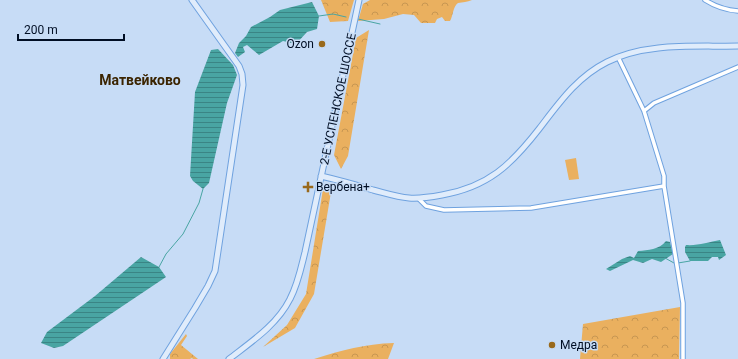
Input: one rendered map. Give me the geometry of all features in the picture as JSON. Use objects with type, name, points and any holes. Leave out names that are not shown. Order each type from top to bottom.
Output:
[{"type":"main road","points":[[163,359],[208,286],[216,268],[243,89],[239,66],[192,0]]},
{"type":"main road","name":"2-Е УСПЕНСКОЕ ШОССЕ","points":[[229,359],[272,325],[290,299],[299,274],[359,0]]},
{"type":"main road","points":[[321,176],[399,197],[419,199],[461,190],[479,184],[496,174],[514,159],[577,82],[589,72],[608,61],[650,48],[738,46]]},
{"type":"street","points":[[706,0],[713,5],[724,9],[738,11]]},
{"type":"street","points":[[618,57],[644,111],[664,176],[664,186],[683,303],[683,359]]},
{"type":"street","points":[[644,111],[654,103],[738,67]]},
{"type":"street","points":[[419,199],[426,206],[444,210],[531,208],[664,186]]},
{"type":"green space","points":[[321,0],[354,0],[348,21],[330,22]]},
{"type":"green space","points":[[370,0],[472,0],[456,4],[450,21],[445,21],[442,17],[437,19],[435,23],[421,23],[414,15],[403,14],[384,19],[358,21],[363,4]]},
{"type":"green space","points":[[369,30],[348,156],[341,169],[334,155],[356,38]]},
{"type":"green space","points":[[576,158],[579,179],[569,180],[565,160]]},
{"type":"green space","points":[[329,183],[332,186],[314,294],[295,328],[263,347],[287,325],[306,294],[323,189]]},
{"type":"green space","points":[[680,307],[679,359],[580,359],[583,324]]},
{"type":"green space","points":[[186,334],[187,336],[181,345],[198,359],[170,359],[170,354]]},
{"type":"green space","points":[[394,343],[388,359],[314,359],[354,348]]},
{"type":"shaded area","points":[[312,2],[319,16],[317,29],[307,32],[296,44],[283,41],[259,55],[247,45],[243,47],[245,52],[238,57],[235,53],[239,43],[246,36],[251,27],[280,10]]},
{"type":"shaded area","points":[[218,49],[233,65],[237,75],[227,103],[209,183],[203,189],[193,181],[190,176],[195,92],[211,50]]},
{"type":"shaded area","points":[[720,240],[726,255],[719,260],[718,257],[712,257],[708,261],[690,261],[685,252],[686,245]]},
{"type":"shaded area","points":[[666,241],[670,242],[673,254],[661,262],[652,259],[643,263],[633,260],[610,271],[606,269],[622,259],[630,256],[634,258],[638,251],[657,248]]},
{"type":"shaded area","points":[[141,257],[159,267],[166,277],[63,346],[54,348],[41,343],[47,332],[95,296]]},
{"type":"waterway","points":[[319,16],[333,14],[346,17]]},
{"type":"waterway","points":[[358,19],[380,24]]},
{"type":"waterway","points":[[159,267],[166,254],[183,234],[199,203],[203,189]]},
{"type":"waterway","points":[[665,258],[674,263]]},
{"type":"waterway","points":[[678,263],[690,261]]},
{"type":"place","name":"Ozon","points":[[322,44]]},
{"type":"place","name":"Вербена+","points":[[308,187]]},
{"type":"place","name":"Медра","points":[[552,345]]},
{"type":"district","name":"Матвейково","points":[[140,80]]}]
